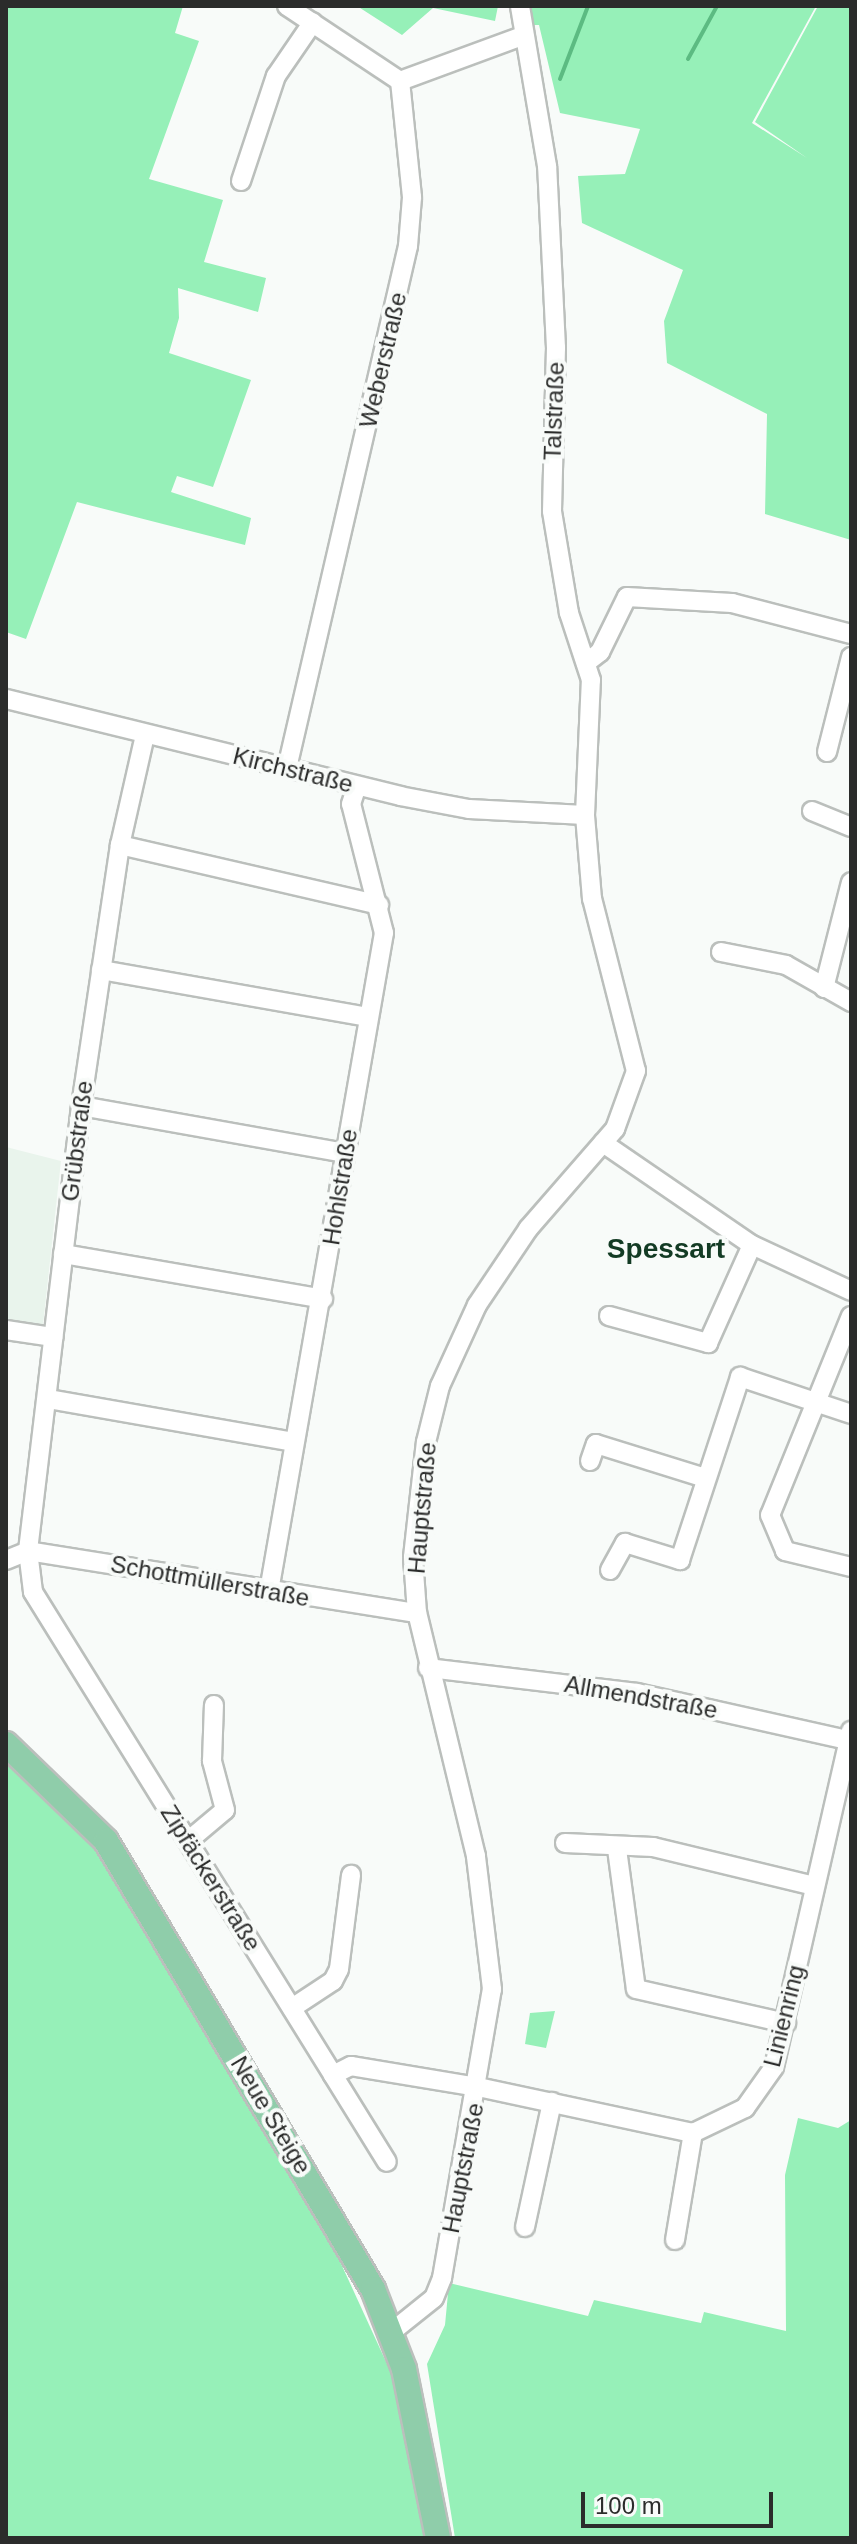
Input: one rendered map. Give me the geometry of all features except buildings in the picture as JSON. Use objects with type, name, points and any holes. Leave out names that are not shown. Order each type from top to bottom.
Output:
[{"type":"main road","name":"Neue Steige","points":[[6,1744],[106,1841],[394,2330],[438,2538]]},
{"type":"street","points":[[287,6],[400,81],[522,36]]},
{"type":"street","name":"Talstraße","points":[[520,6],[522,36],[547,166],[556,348],[552,511],[569,613],[592,692],[585,815]]},
{"type":"street","points":[[241,181],[276,76],[313,22]]},
{"type":"street","name":"Weberstraße","points":[[287,768],[408,246],[412,182],[400,81]]},
{"type":"street","points":[[586,663],[600,652],[627,597],[732,603],[851,634]]},
{"type":"street","points":[[827,752],[851,657]]},
{"type":"street","name":"Kirchstraße","points":[[6,699],[357,786],[469,809],[585,815]]},
{"type":"street","name":"Grübstraße","points":[[28,1551],[81,1106],[120,845],[145,735]]},
{"type":"street","name":"Hohlstraße","points":[[269,1591],[294,1442],[323,1299],[344,1153],[384,933],[351,804],[357,786]]},
{"type":"street","points":[[812,811],[851,827]]},
{"type":"street","name":"Hauptstraße","points":[[394,2330],[434,2298],[442,2278],[478,2087],[492,1989],[490,1933],[417,1613],[418,1500],[440,1386],[485,1292],[528,1229],[603,1143],[628,1106],[636,1071],[595,923],[585,815]]},
{"type":"street","points":[[120,845],[379,905]]},
{"type":"street","points":[[824,988],[851,882]]},
{"type":"street","points":[[721,952],[761,956],[851,1002]]},
{"type":"street","points":[[101,970],[367,1017]]},
{"type":"street","points":[[81,1106],[344,1153]]},
{"type":"street","points":[[603,1143],[752,1245],[851,1291]]},
{"type":"street","points":[[609,1316],[708,1343],[752,1245]]},
{"type":"street","points":[[63,1254],[323,1299]]},
{"type":"street","points":[[851,1316],[818,1403],[787,1460],[770,1515],[772,1533],[785,1551],[851,1567]]},
{"type":"street","points":[[6,1330],[53,1337]]},
{"type":"street","points":[[610,1570],[625,1543],[680,1560],[740,1377],[851,1414]]},
{"type":"street","points":[[48,1399],[294,1442]]},
{"type":"street","points":[[590,1461],[596,1444],[705,1478]]},
{"type":"street","points":[[6,1560],[28,1551]]},
{"type":"street","name":"Schottmüllerstraße","points":[[28,1551],[417,1613]]},
{"type":"street","name":"Zipfäckerstraße","points":[[28,1551],[43,1619],[188,1841],[387,2162]]},
{"type":"street","name":"Allmendstraße","points":[[428,1668],[637,1693],[850,1737]]},
{"type":"street","points":[[188,1841],[225,1810],[212,1761],[214,1705]]},
{"type":"street","name":"Linienring","points":[[693,2133],[745,2108],[762,2090],[786,2023],[814,1886],[850,1737]]},
{"type":"street","points":[[565,1843],[617,1849],[653,1847],[814,1886]]},
{"type":"street","points":[[617,1849],[636,1989],[786,2023]]},
{"type":"street","points":[[292,2008],[333,1981],[339,1969],[351,1875]]},
{"type":"street","points":[[333,2075],[351,2066],[478,2087],[693,2133],[675,2240]]},
{"type":"street","points":[[525,2227],[552,2102]]},
{"type":"shaded area","points":[[6,1147],[61,1161],[43,1325],[36,1328],[6,1324]]},
{"type":"green space","points":[[6,6],[183,6],[175,33],[199,41],[149,179],[223,200],[204,262],[266,278],[258,312],[178,288],[179,318],[169,353],[251,380],[213,487],[177,476],[171,492],[251,518],[245,545],[77,502],[26,639],[6,632]]},
{"type":"green space","points":[[357,6],[498,6],[495,21],[433,8],[402,35]]},
{"type":"green space","points":[[526,6],[816,6],[752,123],[807,158],[755,122],[818,6],[851,6],[851,540],[765,514],[767,414],[667,363],[664,321],[683,270],[582,223],[578,176],[625,174],[640,129],[560,113],[539,25],[528,25]]},
{"type":"green space","points":[[6,1759],[77,1820],[332,2244],[410,2414],[434,2538],[6,2538]]},
{"type":"green space","points":[[555,2011],[546,2048],[525,2044],[530,2013]]},
{"type":"green space","points":[[798,2118],[838,2128],[851,2120],[851,2538],[455,2538],[427,2364],[445,2325],[449,2283],[588,2316],[594,2300],[701,2323],[704,2312],[786,2331],[785,2175]]},
{"type":"waterway","points":[[560,79],[588,6]]},
{"type":"waterway","points":[[688,59],[717,6]]},
{"type":"district","name":"Spessart","points":[[666,1249]]}]
